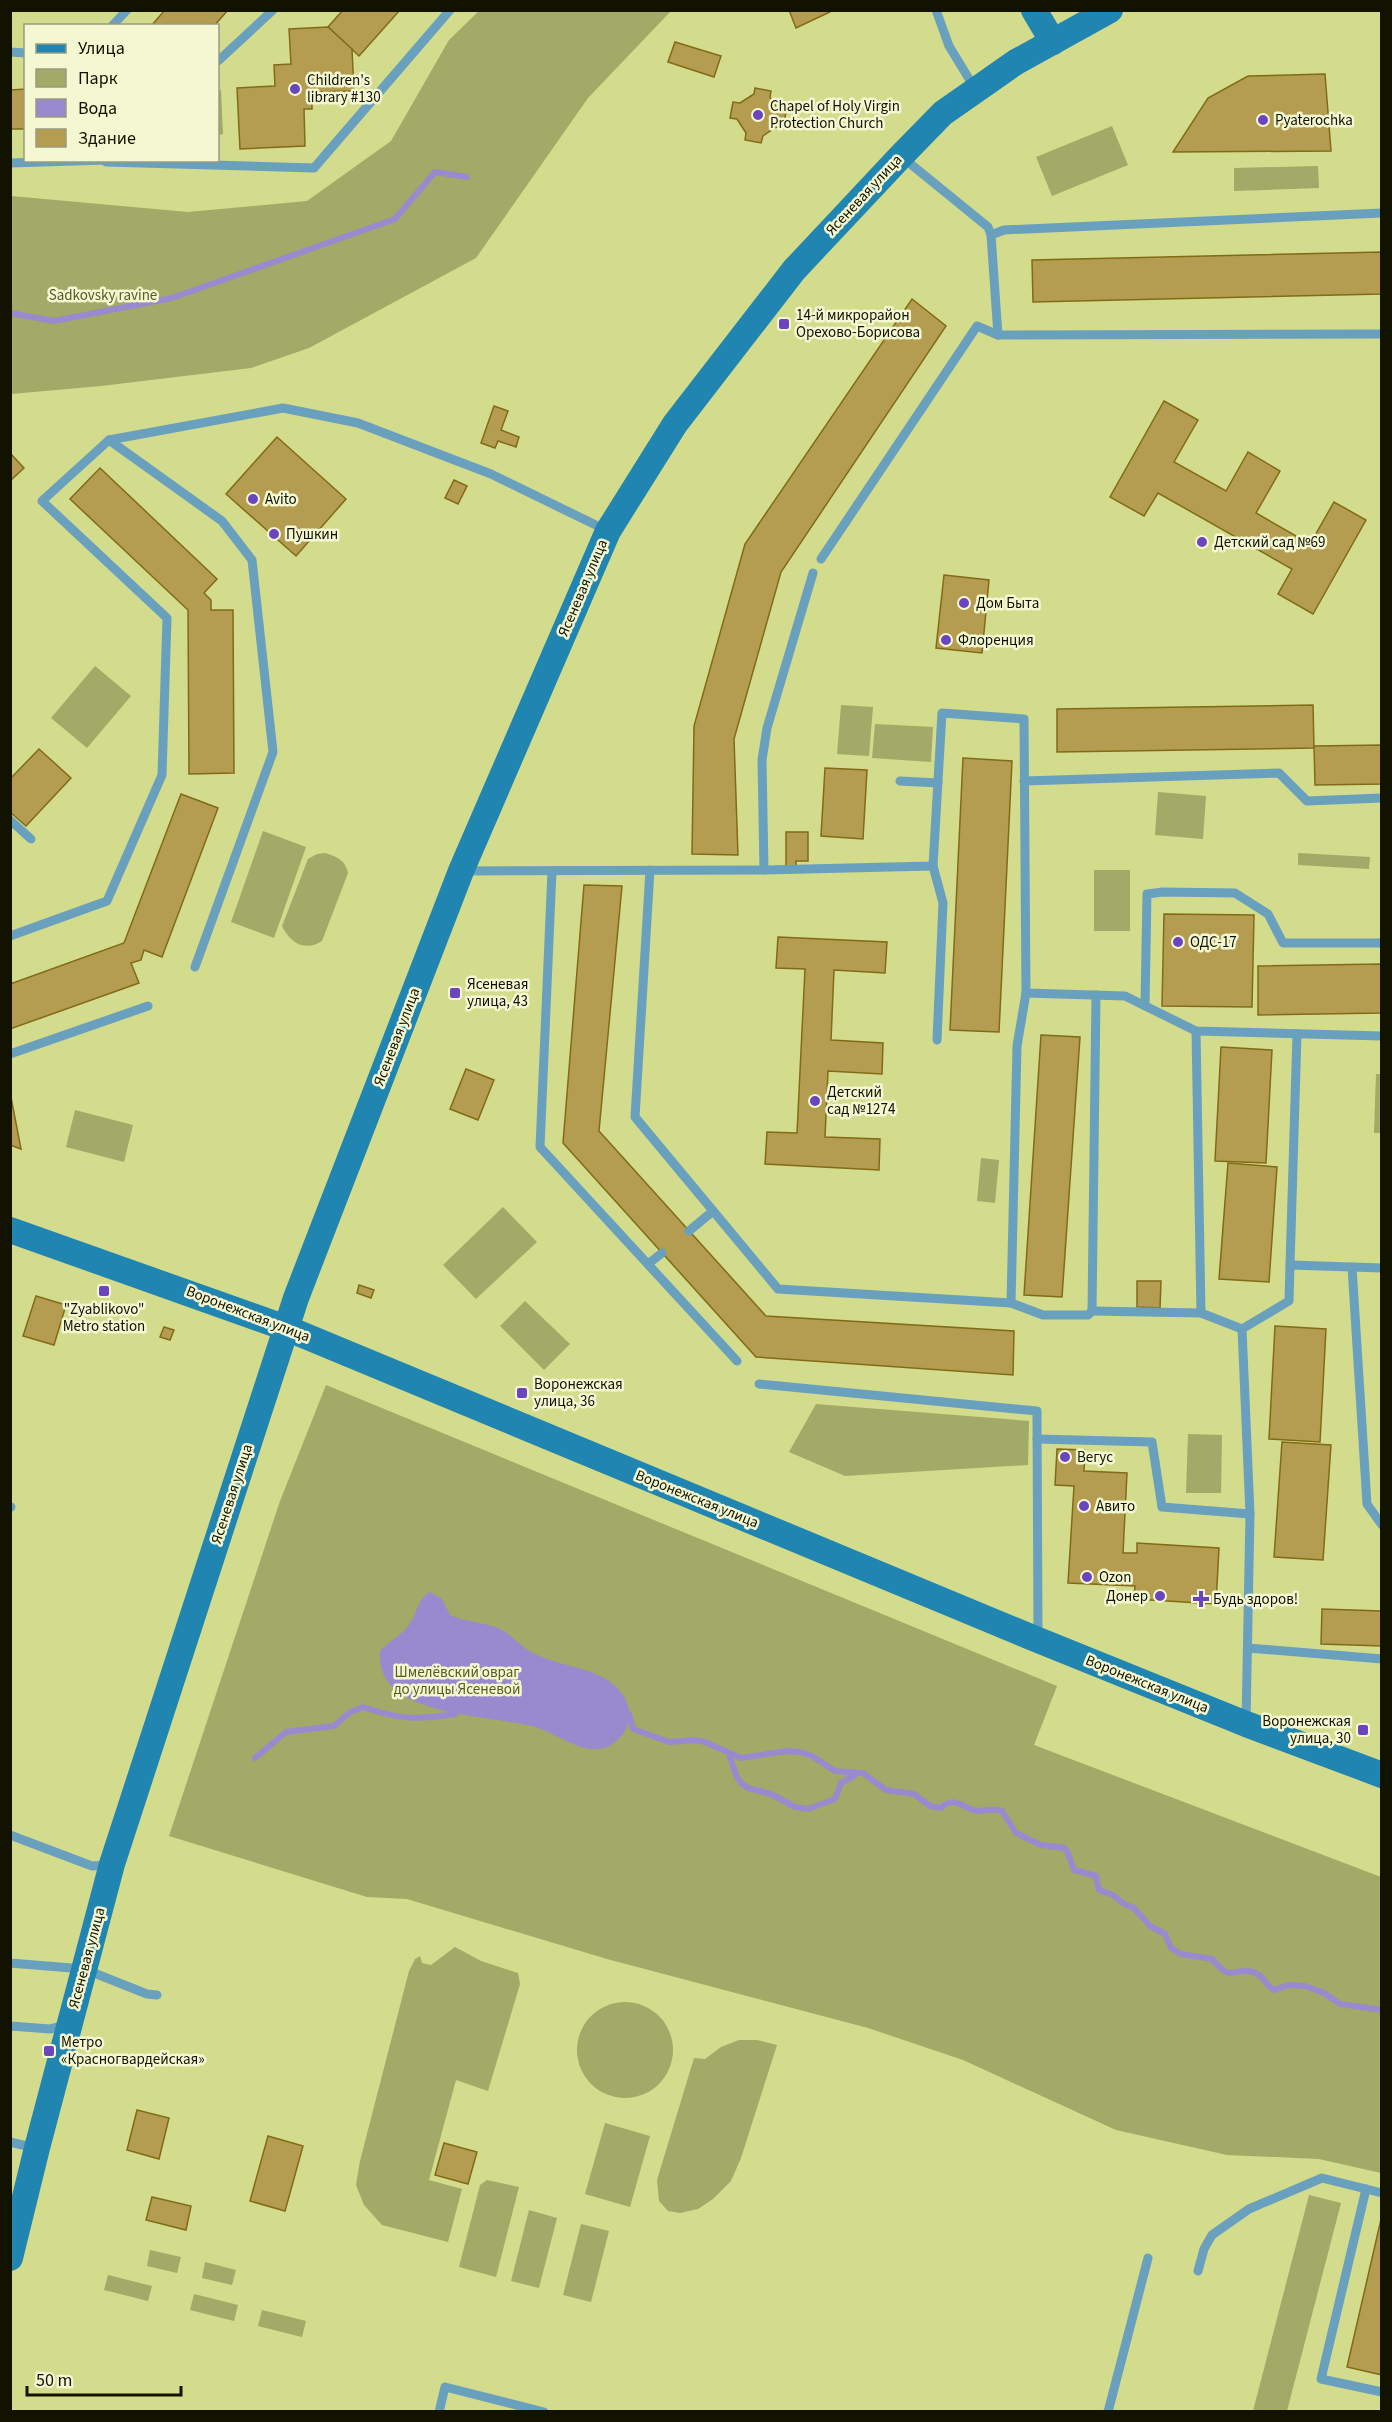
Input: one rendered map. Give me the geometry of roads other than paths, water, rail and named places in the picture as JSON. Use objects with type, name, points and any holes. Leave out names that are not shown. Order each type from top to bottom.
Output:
[{"type":"main road","points":[[1034,10],[1053,42]]},
{"type":"main road","name":"Ясеневая улица","points":[[10,2258],[112,1864],[286,1328],[461,871],[608,531],[675,424],[794,270],[902,156],[944,113],[976,90],[1016,62],[1110,10]]},
{"type":"main road","name":"Воронежская улица","points":[[10,1230],[286,1328],[1038,1640],[1246,1724],[1382,1775]]},
{"type":"lane","points":[[114,24],[127,10]]},
{"type":"lane","points":[[219,60],[273,10]]},
{"type":"lane","points":[[136,162],[314,168],[450,10]]},
{"type":"lane","points":[[936,10],[949,46],[976,90]]},
{"type":"lane","points":[[902,156],[988,227],[991,235],[998,335]]},
{"type":"lane","points":[[10,163],[58,162]]},
{"type":"lane","points":[[991,235],[1004,230],[1382,213]]},
{"type":"lane","points":[[821,559],[977,326],[998,335],[1382,334]]},
{"type":"lane","points":[[10,936],[107,901],[162,775],[166,618],[42,501],[109,440],[283,408],[358,423],[491,474],[608,531]]},
{"type":"lane","points":[[109,440],[222,521],[252,560],[273,752],[265,780],[195,967]]},
{"type":"lane","points":[[764,870],[762,760],[767,728],[813,573]]},
{"type":"lane","points":[[937,1040],[943,903],[933,866],[942,713],[1024,719],[1026,993],[1017,1046],[1011,1303]]},
{"type":"lane","points":[[1024,781],[1279,773],[1307,801],[1382,798]]},
{"type":"lane","points":[[900,782],[938,783]]},
{"type":"lane","points":[[10,820],[31,840]]},
{"type":"lane","points":[[461,871],[764,870],[933,866]]},
{"type":"lane","points":[[650,870],[635,1117],[778,1289],[1011,1303],[1043,1315],[1088,1315],[1092,1311],[1201,1313],[1242,1329]]},
{"type":"lane","points":[[552,871],[540,1147],[737,1361]]},
{"type":"lane","points":[[1145,1006],[1147,894],[1163,892],[1235,893],[1268,914],[1283,944],[1382,943]]},
{"type":"lane","points":[[1026,993],[1125,996],[1196,1031],[1382,1036]]},
{"type":"lane","points":[[1092,1311],[1096,995]]},
{"type":"lane","points":[[10,1054],[148,1006]]},
{"type":"lane","points":[[1196,1031],[1201,1313]]},
{"type":"lane","points":[[1242,1329],[1289,1301],[1297,1034]]},
{"type":"lane","points":[[689,1231],[713,1211]]},
{"type":"lane","points":[[648,1264],[662,1253]]},
{"type":"lane","points":[[1290,1264],[1382,1268]]},
{"type":"lane","points":[[1352,1267],[1367,1504],[1382,1524]]},
{"type":"lane","points":[[1242,1329],[1250,1514],[1246,1724]]},
{"type":"lane","points":[[759,1384],[1037,1412],[1038,1640]]},
{"type":"lane","points":[[1037,1440],[1152,1442],[1162,1507],[1250,1514]]},
{"type":"lane","points":[[1248,1648],[1382,1659]]},
{"type":"lane","points":[[10,1835],[92,1866],[112,1864]]},
{"type":"lane","points":[[10,1963],[84,1969],[147,1994],[157,1995]]},
{"type":"lane","points":[[10,2026],[50,2029],[69,2025]]},
{"type":"lane","points":[[10,2142],[37,2148]]},
{"type":"lane","points":[[1198,2271],[1204,2249],[1212,2235],[1249,2209],[1322,2178],[1382,2193]]},
{"type":"lane","points":[[1365,2189],[1321,2379],[1382,2392]]},
{"type":"lane","points":[[1108,2412],[1148,2258]]},
{"type":"lane","points":[[440,2412],[445,2387],[544,2412]]},
{"type":"water","points":[[430,1592],[442,1599],[450,1615],[498,1628],[535,1654],[600,1676],[616,1686],[629,1708],[628,1725],[623,1734],[605,1748],[587,1748],[577,1746],[532,1726],[430,1707],[395,1690],[383,1674],[380,1651],[405,1629],[421,1601]]},
{"type":"waterway","points":[[10,313],[54,321],[172,298],[395,219],[435,172],[467,177]]},
{"type":"waterway","points":[[255,1758],[286,1732],[334,1726],[349,1713],[363,1707],[409,1718],[455,1714]]},
{"type":"waterway","points":[[629,1714],[633,1729],[669,1742],[694,1740],[705,1742],[741,1758],[787,1751],[800,1752],[812,1756],[835,1771],[863,1773],[886,1790],[914,1794],[930,1806],[941,1808],[951,1802],[978,1811],[1002,1811],[1016,1833],[1041,1845],[1064,1848],[1074,1870],[1096,1876],[1099,1890],[1113,1895],[1124,1904],[1134,1908],[1150,1926],[1165,1934],[1171,1948],[1181,1954],[1212,1959],[1229,1973],[1253,1972],[1260,1975],[1274,1990],[1288,1985],[1305,1986],[1324,1993],[1340,2004],[1382,2010]]},
{"type":"waterway","points":[[729,1754],[741,1783],[748,1788],[771,1794],[795,1807],[808,1809],[835,1799],[841,1783],[854,1776]]},
{"type":"place","name":"Children's library #130","points":[[295,89]]},
{"type":"place","name":"Chapel of Holy Virgin Protection Church","points":[[758,115]]},
{"type":"place","name":"Pyaterochka","points":[[1263,120]]},
{"type":"place","name":"14-й микрорайон Орехово-Борисова","points":[[784,324]]},
{"type":"place","name":"Avito","points":[[253,499]]},
{"type":"place","name":"Пушкин","points":[[274,534]]},
{"type":"place","name":"Детский сад №69","points":[[1202,542]]},
{"type":"place","name":"Дом Быта","points":[[964,603]]},
{"type":"place","name":"Флоренция","points":[[946,640]]},
{"type":"place","name":"ОДС-17","points":[[1178,942]]},
{"type":"place","name":"Ясеневая улица, 43","points":[[455,993]]},
{"type":"place","name":"Детский сад №1274","points":[[815,1101]]},
{"type":"place","name":"\"Zyablikovo\" Metro station","points":[[104,1291]]},
{"type":"place","name":"Воронежская улица, 36","points":[[522,1393]]},
{"type":"place","name":"Вегус","points":[[1065,1457]]},
{"type":"place","name":"Авито","points":[[1084,1506]]},
{"type":"place","name":"Ozon","points":[[1087,1577]]},
{"type":"place","name":"Донер","points":[[1160,1596]]},
{"type":"place","name":"Будь здоров!","points":[[1201,1599]]},
{"type":"place","name":"Воронежская улица, 30","points":[[1363,1730]]},
{"type":"place","name":"Метро «Красногвардейская»","points":[[49,2051]]},
{"type":"park label","name":"Sadkovsky ravine","points":[[103,295]]},
{"type":"park label","name":"Шмелёвский овраг до улицы Ясеневой","points":[[457,1680]]}]
